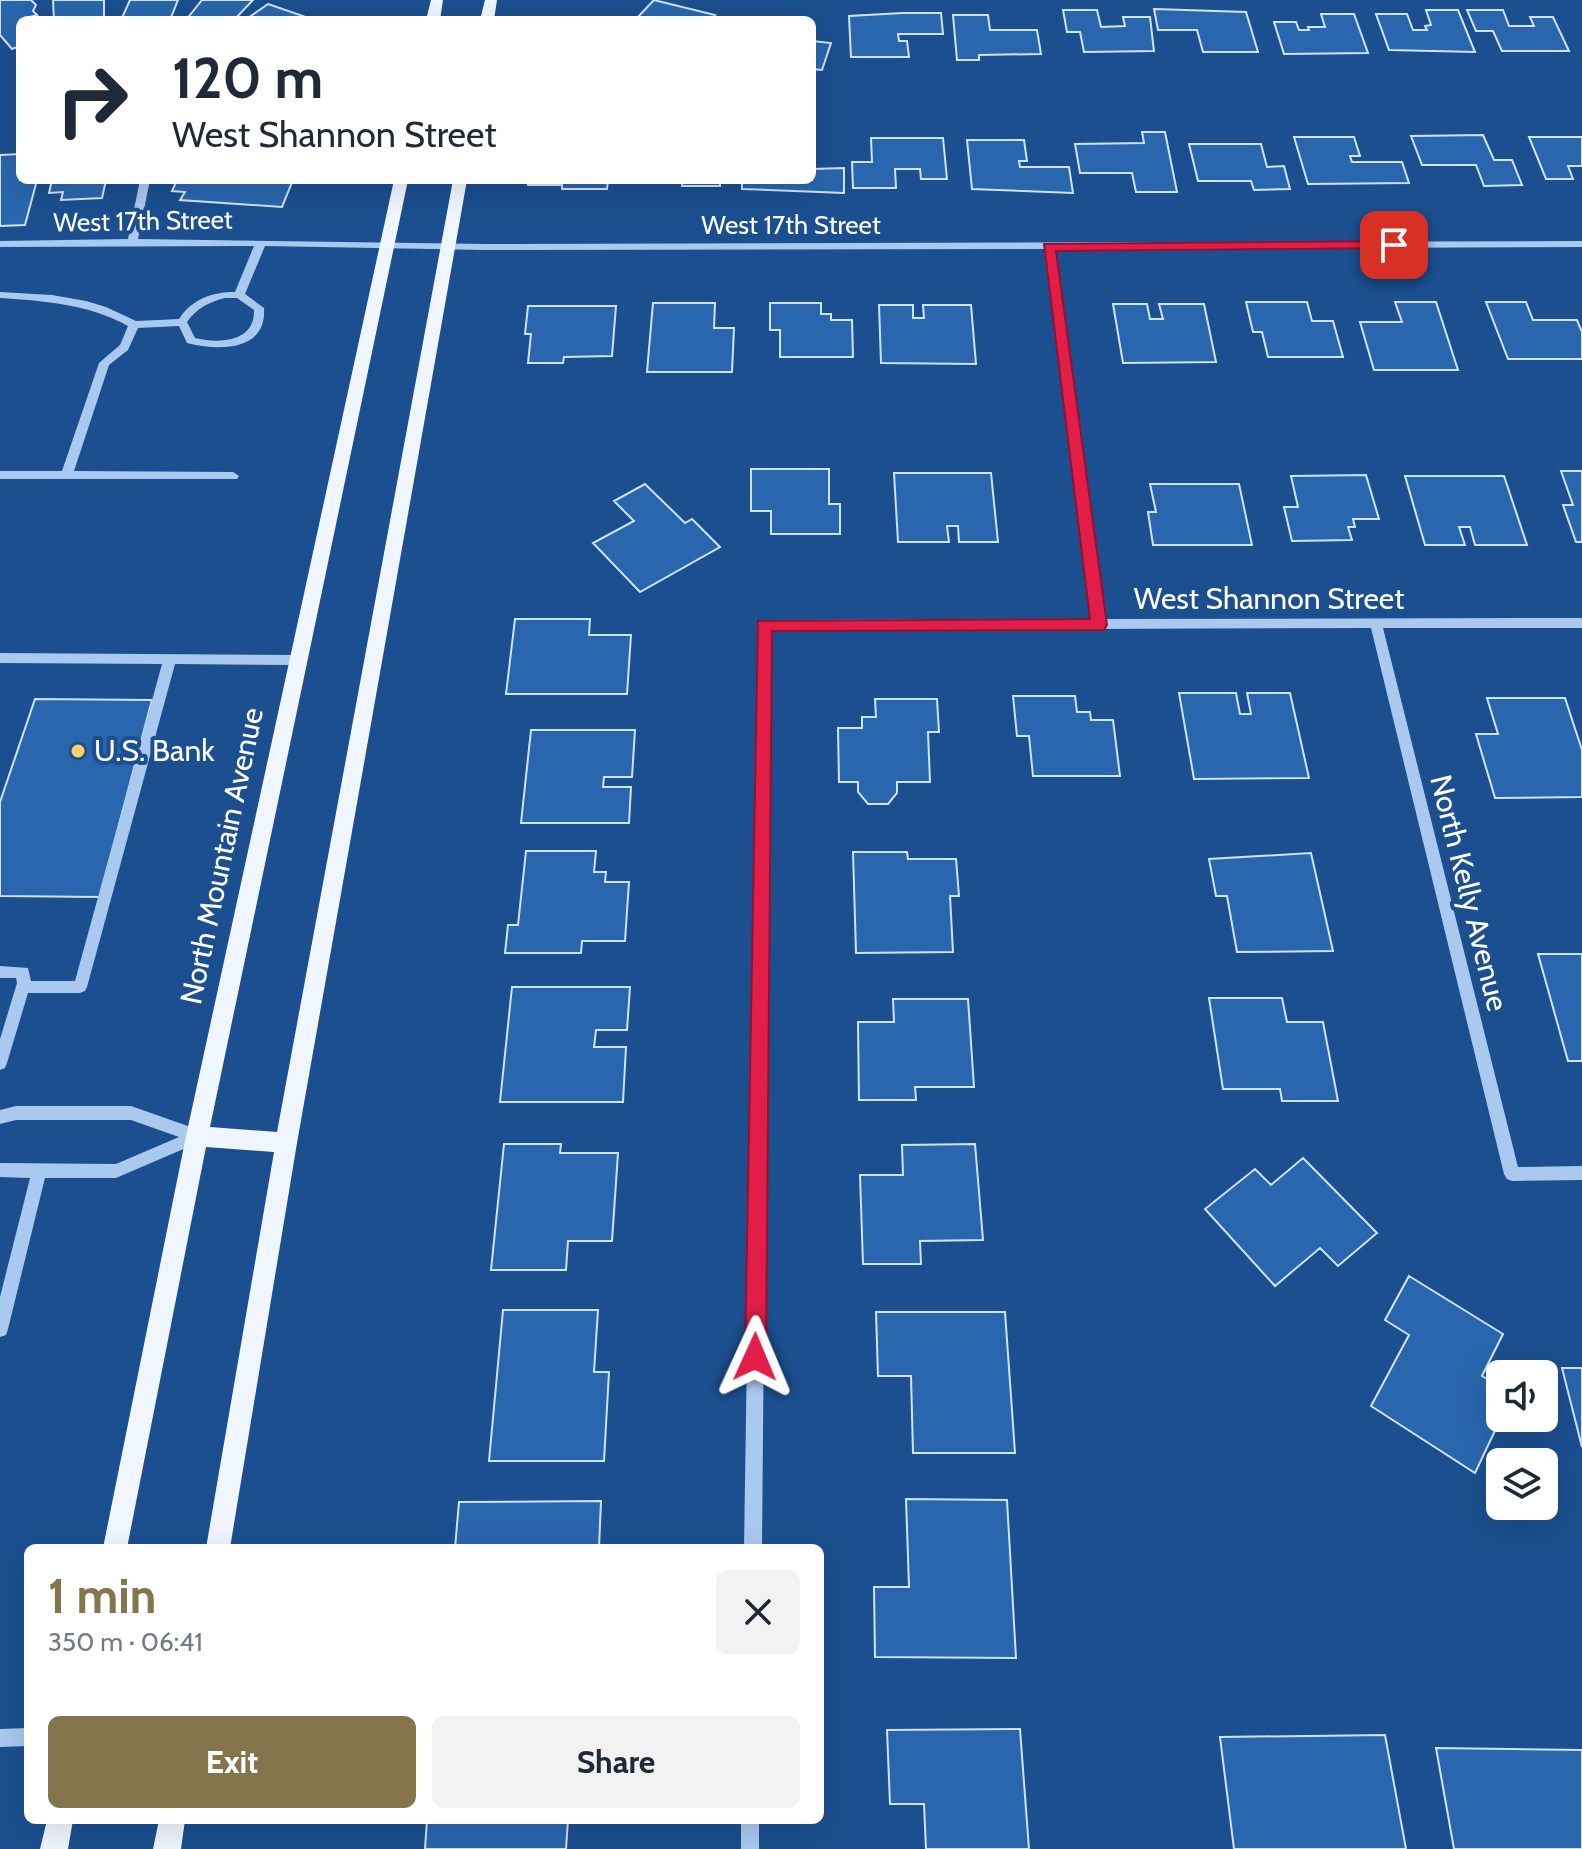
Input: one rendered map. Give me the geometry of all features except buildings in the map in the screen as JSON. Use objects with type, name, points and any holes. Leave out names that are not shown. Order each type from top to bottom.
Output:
[{"type":"main road","name":"North Mountain Avenue","points":[[116,1544],[197,1136],[400,184]]},
{"type":"main road","points":[[219,1544],[286,1143],[459,184]]},
{"type":"main road","points":[[197,1136],[286,1143]]},
{"type":"main road","points":[[54,1849],[59,1824]]},
{"type":"main road","points":[[167,1849],[171,1824]]},
{"type":"street","points":[[132,243],[144,184]]},
{"type":"street","points":[[239,295],[261,242]]},
{"type":"street","name":"West 17th Street","points":[[0,244],[261,242],[388,246],[1049,247],[1582,244]]},
{"type":"street","points":[[1049,247],[1099,625]]},
{"type":"street","points":[[0,295],[59,298],[111,311],[134,325],[182,322],[197,304],[225,295],[239,295],[252,300],[261,318],[248,336],[218,346],[191,340],[182,322]]},
{"type":"street","points":[[67,474],[104,363],[124,347],[134,325]]},
{"type":"street","points":[[0,475],[233,476]]},
{"type":"street","name":"West Shannon Street","points":[[753,1544],[764,625],[1582,623]]},
{"type":"street","name":"North Kelly Avenue","points":[[1376,624],[1512,1174],[1582,1173]]},
{"type":"street","points":[[0,658],[299,660]]},
{"type":"street","points":[[23,987],[80,987],[170,658]]},
{"type":"street","points":[[0,972],[23,972],[23,987],[0,1063]]},
{"type":"street","points":[[0,1117],[16,1113],[131,1113],[197,1136]]},
{"type":"street","points":[[0,1170],[116,1171],[197,1136]]},
{"type":"street","points":[[0,1329],[39,1172]]},
{"type":"street","points":[[0,1738],[24,1737]]},
{"type":"street","points":[[750,1824],[750,1849]]},
{"type":"place","name":"U.S. Bank","points":[[78,751]]},
{"type":"route","points":[[755,1357],[764,625],[1099,625],[1049,247],[1394,245]]}]
